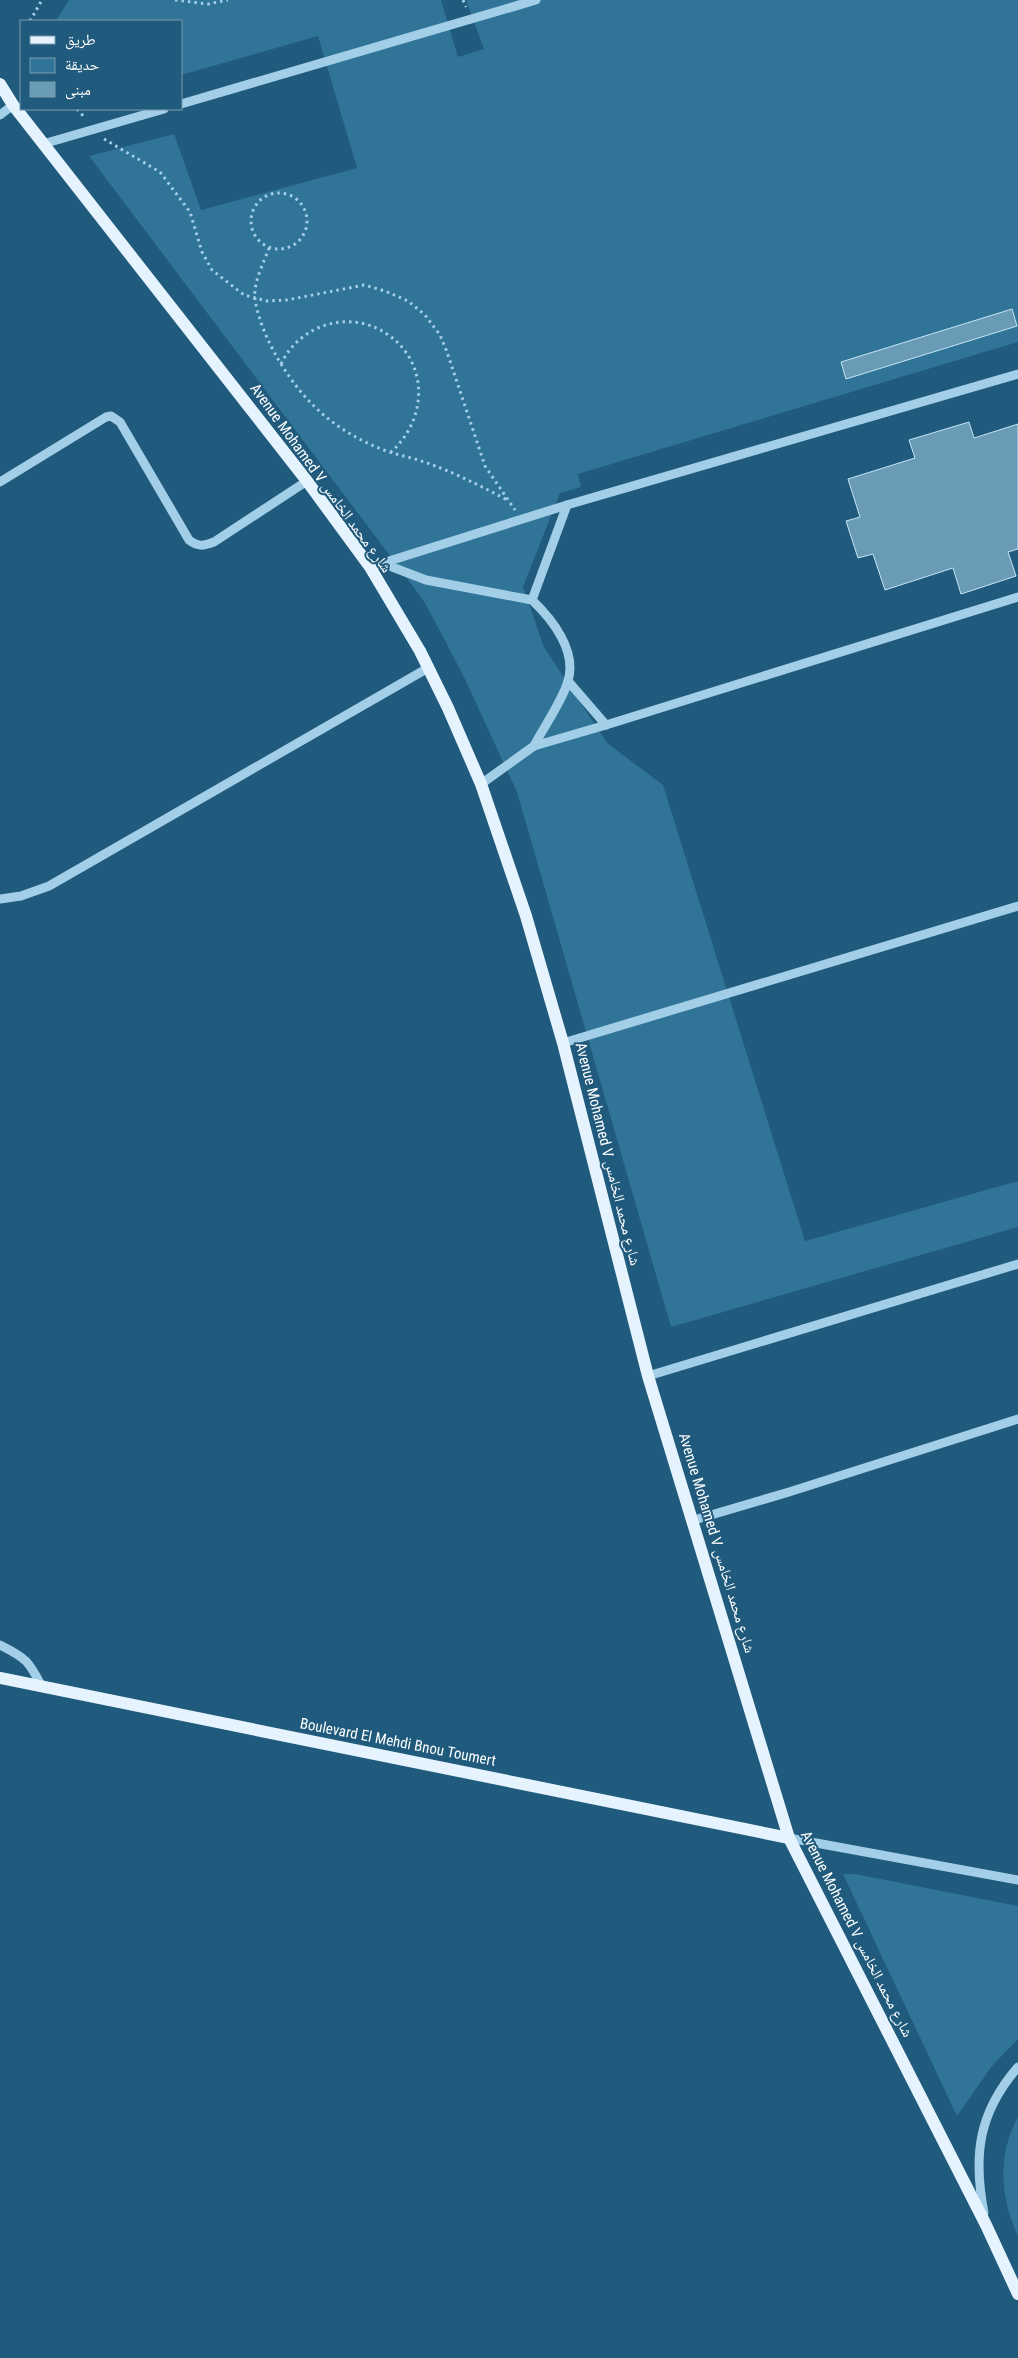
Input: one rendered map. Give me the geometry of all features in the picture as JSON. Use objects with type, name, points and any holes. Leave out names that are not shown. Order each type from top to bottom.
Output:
[{"type":"main road","points":[[0,84],[13,105]]},
{"type":"main road","points":[[0,93],[13,105]]},
{"type":"main road","name":"Avenue Mohamed V شارع محمد الخامس","points":[[13,105],[374,565],[428,668],[481,784],[526,916],[563,1043],[648,1376],[694,1520],[790,1838],[986,2225],[1018,2294]]},
{"type":"main road","name":"Boulevard El Mehdi Bnou Toumert","points":[[0,1678],[790,1838]]},
{"type":"street","points":[[182,104],[536,0]]},
{"type":"street","points":[[0,115],[13,105]]},
{"type":"street","points":[[43,144],[160,110]]},
{"type":"street","points":[[374,565],[567,505],[1018,374]]},
{"type":"street","points":[[0,482],[106,417],[111,416],[120,422],[189,540],[194,544],[202,546],[214,542],[308,481]]},
{"type":"street","points":[[532,600],[567,505]]},
{"type":"street","points":[[374,565],[426,580],[532,600],[545,612],[562,638],[567,650],[568,681],[534,746]]},
{"type":"street","points":[[481,784],[534,746],[1018,597]]},
{"type":"street","points":[[0,899],[21,896],[49,886],[428,668]]},
{"type":"street","points":[[568,681],[606,725]]},
{"type":"street","points":[[563,1043],[1018,906]]},
{"type":"street","points":[[648,1376],[1018,1264]]},
{"type":"street","points":[[694,1520],[1018,1419]]},
{"type":"street","points":[[0,1646],[21,1656],[31,1664],[42,1687]]},
{"type":"street","points":[[790,1838],[1018,1880]]},
{"type":"street","points":[[986,2225],[979,2184],[979,2146],[984,2123],[992,2103],[1005,2082],[1018,2068]]},
{"type":"path","points":[[31,20],[42,0]]},
{"type":"path","points":[[175,0],[208,4],[228,0]]},
{"type":"path","points":[[78,110],[106,142],[142,160],[160,172],[190,212],[202,252],[212,270],[244,295],[267,300],[287,300],[364,285],[385,291],[408,301],[425,315],[440,335],[485,466],[511,502],[519,520]]},
{"type":"path","points":[[286,193],[295,197],[306,211],[307,230],[296,245],[288,248],[269,248],[255,236],[251,217],[260,200],[268,195],[286,193]]},
{"type":"path","points":[[269,248],[260,272],[255,298],[269,342],[293,384],[323,417],[358,439],[390,452],[438,467],[473,482],[511,502]]},
{"type":"path","points":[[281,364],[287,351],[303,335],[323,325],[345,321],[367,324],[388,334],[405,351],[416,372],[420,396],[415,419],[404,440],[390,452]]},
{"type":"green space","points":[[69,0],[441,0],[458,57],[484,49],[466,0],[1018,0],[1018,342],[578,474],[581,487],[560,493],[523,587],[544,647],[607,743],[663,785],[805,1241],[1018,1181],[1018,1227],[671,1327],[517,792],[463,675],[424,601],[89,156],[174,134],[201,210],[357,168],[318,36],[182,75],[182,20],[57,20]]},
{"type":"green space","points":[[843,1874],[855,1874],[1018,1906],[1018,2039],[992,2066],[957,2116]]},
{"type":"green space","points":[[1018,2117],[1018,2236],[1007,2207],[1003,2176],[1007,2146],[1011,2131]]},
{"type":"building","points":[[1012,309],[1017,326],[846,379],[841,362]]},
{"type":"building","points":[[969,422],[974,438],[1018,424],[1018,549],[1008,552],[1016,576],[961,594],[953,568],[885,590],[873,554],[858,558],[846,521],[860,517],[848,479],[915,458],[909,440]]}]
